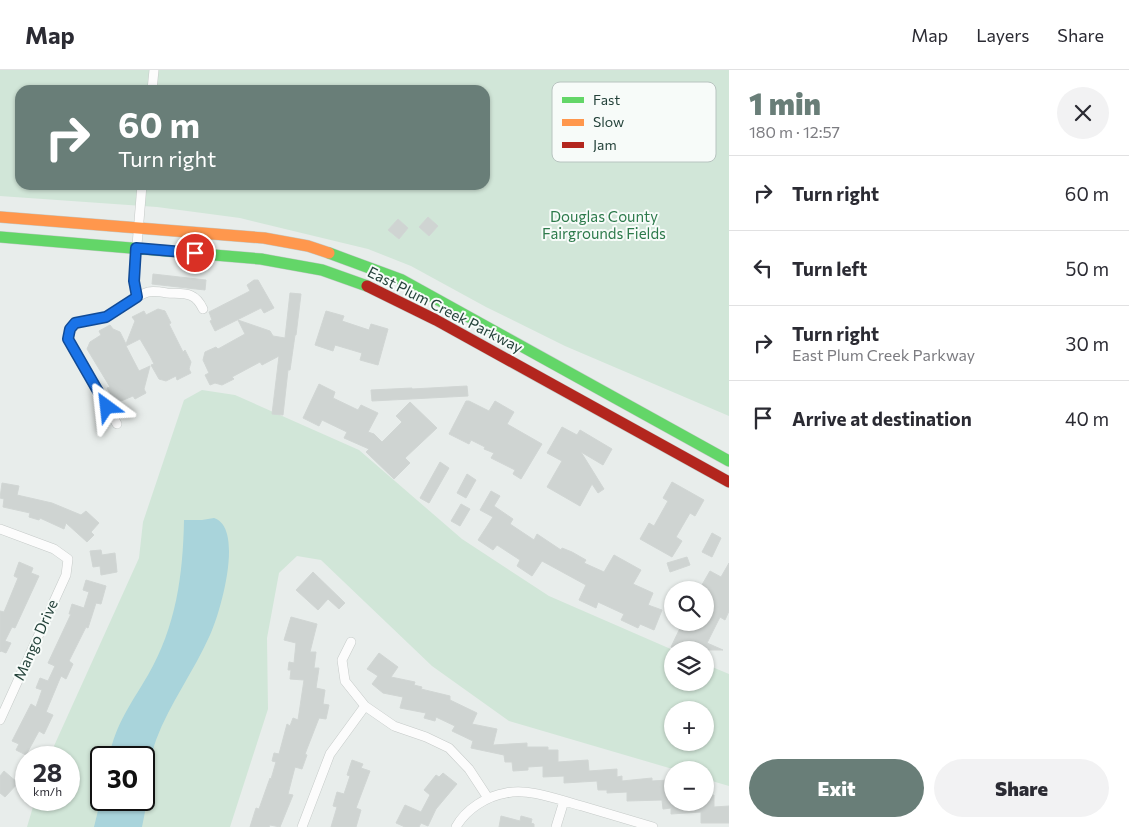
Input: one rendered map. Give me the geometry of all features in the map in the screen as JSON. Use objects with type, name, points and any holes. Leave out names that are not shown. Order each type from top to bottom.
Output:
[{"type":"main road","name":"East Plum Creek Parkway","points":[[0,217],[224,234],[289,242],[327,252],[402,280],[729,460]]},
{"type":"main road","name":"East Plum Creek Parkway","points":[[0,237],[284,263],[322,270],[358,282],[393,297],[436,320],[729,482]]},
{"type":"street","points":[[152,85],[154,70]]},
{"type":"street","points":[[137,297],[134,281],[142,190]]},
{"type":"street","points":[[117,424],[68,339],[70,329],[75,323],[106,317],[137,297],[149,292],[188,293],[199,300],[203,309]]},
{"type":"street","name":"Mango Drive","points":[[0,529],[54,549],[68,559],[66,575],[0,720]]},
{"type":"street","points":[[351,642],[342,660],[344,681],[365,706],[394,726],[426,737],[448,748],[469,769],[488,798]]},
{"type":"street","points":[[302,827],[330,754],[365,706]]},
{"type":"street","points":[[456,827],[472,809],[488,798],[507,792],[530,793],[564,801],[652,827]]},
{"type":"street","points":[[556,827],[564,801]]},
{"type":"green space","name":"Douglas County Fairgrounds Fields","points":[[0,70],[729,70],[729,416],[565,346],[486,307],[411,266],[368,249],[240,218],[157,207],[0,196]]},
{"type":"green space","points":[[202,390],[235,395],[359,450],[462,539],[549,596],[664,646],[664,691],[714,691],[714,668],[729,674],[729,786],[714,782],[714,761],[664,761],[664,766],[509,721],[432,666],[321,560],[297,556],[279,573],[267,638],[268,709],[230,827],[27,827],[32,811],[80,811],[80,746],[54,746],[139,558],[143,522],[184,400]]},
{"type":"water","points":[[214,518],[223,525],[228,538],[229,554],[224,591],[210,635],[168,713],[154,746],[112,746],[125,714],[158,657],[165,638],[180,581],[184,520]]},
{"type":"water","points":[[98,811],[145,811],[142,827],[94,827]]},
{"type":"building","points":[[428,217],[438,226],[429,236],[419,227]]},
{"type":"building","points":[[398,219],[408,228],[399,239],[388,230]]},
{"type":"building","points":[[153,274],[206,280],[205,290],[152,284]]},
{"type":"building","points":[[254,280],[258,280],[274,308],[264,313],[261,308],[215,331],[210,321],[212,320],[209,312],[250,291],[247,285]]},
{"type":"building","points":[[290,293],[301,294],[296,335],[290,370],[288,370],[283,415],[272,414],[279,356],[262,365],[260,362],[232,377],[234,379],[222,385],[215,383],[210,385],[205,375],[209,373],[203,360],[205,352],[216,347],[218,349],[245,334],[238,320],[270,331],[273,336],[285,338]]},
{"type":"building","points":[[158,309],[165,311],[171,323],[169,324],[183,352],[185,350],[191,362],[189,369],[191,373],[177,380],[176,376],[166,381],[159,379],[151,365],[154,364],[140,339],[126,346],[139,371],[150,366],[144,389],[146,393],[135,399],[133,396],[121,401],[113,399],[107,388],[110,387],[87,349],[90,342],[101,335],[99,331],[110,325],[113,329],[120,332],[126,344],[135,321],[132,317],[144,311],[146,315]]},
{"type":"building","points":[[326,311],[344,316],[342,321],[369,330],[371,324],[388,329],[378,365],[360,360],[362,353],[335,345],[333,351],[315,345]]},
{"type":"building","points":[[319,384],[335,392],[333,398],[358,410],[361,405],[378,413],[368,432],[374,434],[382,442],[402,422],[396,416],[410,402],[437,428],[405,458],[410,463],[394,479],[366,452],[369,449],[344,438],[347,432],[322,420],[319,426],[303,418]]},
{"type":"building","points":[[467,386],[468,396],[372,401],[371,390]]},
{"type":"building","points":[[466,401],[489,411],[495,401],[514,412],[507,424],[542,444],[521,479],[513,474],[515,470],[491,458],[494,453],[484,449],[485,447],[471,440],[469,444],[449,434]]},
{"type":"building","points":[[562,427],[577,435],[580,430],[612,449],[603,465],[581,452],[604,489],[598,493],[592,484],[580,506],[547,487],[562,461],[547,453]]},
{"type":"building","points":[[440,462],[449,468],[429,503],[420,498]]},
{"type":"building","points":[[467,474],[476,480],[466,498],[457,493]]},
{"type":"building","points":[[672,482],[704,500],[695,516],[690,513],[676,537],[682,541],[672,557],[640,539],[649,523],[654,526],[668,501],[663,498]]},
{"type":"building","points":[[2,483],[19,486],[17,495],[52,503],[81,515],[86,511],[99,523],[91,532],[94,535],[87,542],[66,523],[64,529],[40,518],[39,520],[29,517],[30,513],[3,507],[4,499],[0,498]]},
{"type":"building","points":[[491,491],[500,496],[494,506],[513,519],[510,524],[534,540],[537,534],[561,550],[562,548],[572,552],[586,560],[584,563],[604,572],[614,555],[641,570],[633,584],[653,593],[648,605],[662,610],[654,630],[640,624],[638,628],[621,620],[624,614],[598,602],[596,608],[579,600],[586,585],[542,561],[532,576],[517,566],[520,560],[497,545],[493,550],[478,540],[493,517],[480,510]]},
{"type":"building","points":[[461,504],[470,509],[460,526],[451,521]]},
{"type":"building","points":[[712,533],[721,538],[712,557],[702,552]]},
{"type":"building","points":[[101,550],[102,555],[115,553],[117,572],[101,575],[100,566],[93,567],[90,551]]},
{"type":"building","points":[[687,557],[690,565],[670,572],[667,563]]},
{"type":"building","points":[[19,562],[33,568],[31,573],[39,576],[15,628],[12,627],[5,641],[11,643],[6,653],[0,652],[0,611],[4,612],[18,578],[14,576]]},
{"type":"building","points":[[729,563],[729,611],[725,620],[720,617],[714,629],[714,581],[704,581],[710,571],[721,577]]},
{"type":"building","points":[[313,572],[345,603],[339,609],[328,599],[318,610],[296,590]]},
{"type":"building","points":[[86,580],[106,586],[101,604],[96,603],[88,628],[86,627],[69,661],[73,664],[66,679],[61,676],[46,712],[53,715],[44,734],[39,731],[31,746],[18,746],[19,744],[12,741],[31,704],[36,707],[42,690],[36,688],[40,678],[48,681],[55,666],[48,663],[71,614],[69,614],[72,604],[84,608],[89,592],[83,590]]},
{"type":"building","points":[[291,617],[317,624],[310,652],[316,652],[314,668],[319,668],[316,688],[325,690],[323,704],[329,705],[326,719],[319,718],[305,754],[307,755],[302,769],[295,767],[288,794],[293,795],[280,827],[270,825],[269,827],[250,827],[256,808],[259,809],[271,779],[276,762],[272,761],[274,753],[279,754],[287,724],[290,726],[293,718],[298,720],[304,680],[290,679],[291,670],[288,670],[289,662],[294,663],[296,643],[284,640]]},
{"type":"building","points":[[679,631],[713,631],[708,641],[674,641]]},
{"type":"building","points":[[714,646],[723,650],[714,650]]},
{"type":"building","points":[[379,653],[398,667],[391,677],[415,682],[414,685],[422,687],[421,689],[450,696],[450,700],[477,713],[472,724],[497,729],[493,745],[527,743],[527,747],[548,747],[548,750],[558,750],[558,762],[588,760],[589,771],[617,769],[617,777],[622,776],[622,781],[652,778],[652,781],[664,780],[664,809],[662,800],[627,801],[627,792],[607,793],[607,790],[598,790],[597,781],[564,783],[564,776],[543,777],[543,766],[513,771],[512,762],[505,762],[504,755],[471,748],[473,741],[452,731],[455,726],[436,717],[435,721],[424,718],[426,713],[400,708],[403,697],[383,693],[372,684],[378,676],[367,669]]},
{"type":"building","points":[[352,760],[363,764],[361,768],[370,771],[356,808],[361,810],[356,827],[331,827],[337,807],[333,806],[337,792],[344,794],[350,776],[347,775]]},
{"type":"building","points":[[4,771],[15,780],[15,786],[5,797],[0,793],[0,776]]},
{"type":"building","points":[[443,773],[457,784],[436,809],[428,826],[421,823],[419,827],[405,827],[396,823],[405,805],[421,812],[430,795],[424,790],[436,775],[439,777]]},
{"type":"building","points":[[729,806],[729,823],[701,823],[701,812],[671,814],[671,811],[714,811],[714,807]]},
{"type":"building","points":[[501,816],[520,821],[521,816],[532,819],[531,823],[534,824],[534,827],[499,827]]},
{"type":"traffic: fast","points":[[0,237],[261,259],[322,270],[367,286]]},
{"type":"traffic: fast","points":[[329,253],[402,280],[729,461]]},
{"type":"traffic: slow","points":[[0,217],[264,238],[308,246],[329,253]]},
{"type":"traffic: jam","points":[[367,286],[436,320],[729,482]]},
{"type":"route","points":[[107,407],[68,339],[70,329],[75,323],[106,317],[137,297],[134,281],[136,248],[195,253]]}]
